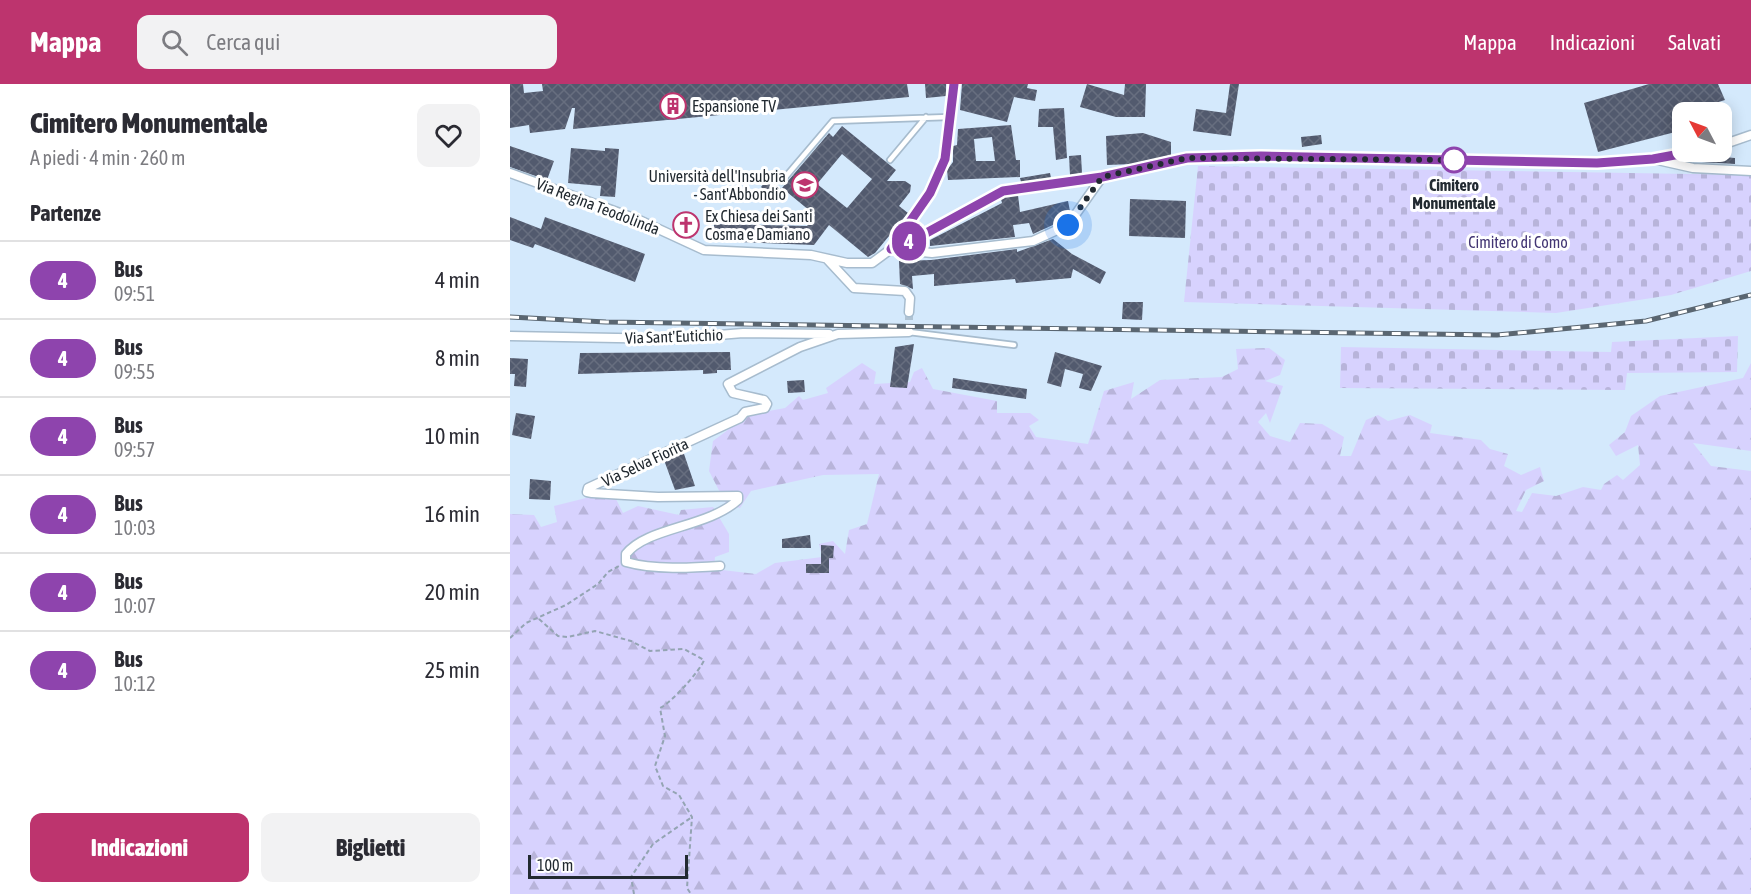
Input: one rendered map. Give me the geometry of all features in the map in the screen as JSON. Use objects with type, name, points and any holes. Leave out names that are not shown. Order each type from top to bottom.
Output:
[{"type":"street","points":[[891,249],[930,193],[945,159],[952,117],[954,84]]},
{"type":"street","points":[[1732,142],[1751,135]]},
{"type":"street","points":[[891,249],[919,237],[1003,191],[1102,177],[1187,158],[1261,156],[1597,163],[1672,156]]},
{"type":"street","points":[[1653,159],[1693,168],[1751,171]]},
{"type":"street","name":"Via Regina Teodolinda","points":[[510,172],[639,220],[704,250],[812,255],[847,263],[872,263],[891,249]]},
{"type":"street","points":[[891,249],[932,253],[1033,241],[1068,225],[1102,177]]},
{"type":"street","points":[[826,259],[854,288],[905,291],[910,298],[910,310]]},
{"type":"street","name":"Via Selva Fiorita","points":[[626,562],[626,554],[644,540],[726,511],[738,500],[738,496],[639,496],[592,493],[587,492],[588,488],[740,418],[745,412],[765,408],[767,404],[764,400],[733,393],[728,384],[800,347],[838,334],[909,332]]},
{"type":"street","name":"Via Sant'Eutichio","points":[[510,336],[670,339],[743,333],[838,334]]},
{"type":"street","points":[[626,562],[679,568],[720,566]]},
{"type":"lane","points":[[890,160],[926,117]]},
{"type":"lane","points":[[782,181],[833,121],[952,117]]},
{"type":"lane","points":[[909,332],[1014,345]]},
{"type":"path","points":[[510,638],[526,623],[566,605],[598,584],[608,572],[626,562]]},
{"type":"path","points":[[539,619],[558,636],[568,637],[596,631],[631,641],[650,651],[684,649],[704,660],[702,667],[681,687],[675,699],[660,708],[665,736],[655,766],[663,786],[679,795],[692,817],[687,888],[691,894]]},
{"type":"path","points":[[633,894],[631,877],[653,844],[692,817]]},
{"type":"green space","name":"Cimitero di Como","points":[[1198,166],[1751,175],[1751,271],[1671,295],[1556,313],[1184,302]]},
{"type":"green space","points":[[1738,336],[1737,372],[1627,373],[1625,390],[1340,388],[1341,347],[1611,352],[1612,342]]},
{"type":"green space","points":[[1269,348],[1285,360],[1280,375],[1265,381],[1283,386],[1270,423],[1266,413],[1258,422],[1270,436],[1290,442],[1300,423],[1322,424],[1344,437],[1340,456],[1351,456],[1366,420],[1378,415],[1388,421],[1410,415],[1432,425],[1430,433],[1481,440],[1490,449],[1508,454],[1504,466],[1521,475],[1540,467],[1544,481],[1526,490],[1516,511],[1522,512],[1532,493],[1556,496],[1583,487],[1601,490],[1604,484],[1617,475],[1623,480],[1640,465],[1638,445],[1616,456],[1609,445],[1625,432],[1631,416],[1660,396],[1743,378],[1751,363],[1751,451],[1693,443],[1711,466],[1751,471],[1751,894],[510,894],[510,514],[534,515],[541,527],[557,522],[554,506],[590,497],[615,497],[623,513],[638,506],[679,515],[681,510],[713,507],[729,534],[729,552],[715,557],[714,569],[756,574],[775,563],[822,557],[819,544],[833,541],[845,554],[849,530],[867,524],[879,474],[823,475],[751,491],[740,508],[726,504],[709,471],[713,441],[748,415],[785,408],[799,396],[803,400],[828,393],[826,388],[862,363],[876,372],[874,384],[910,382],[914,372],[922,368],[933,389],[997,401],[997,413],[1030,413],[1039,420],[1029,426],[1036,437],[1088,444],[1104,391],[1134,382],[1131,399],[1160,380],[1222,377],[1238,369],[1236,349]]},
{"type":"building","name":"Espansione TV","points":[[510,84],[523,84],[524,93],[543,91],[542,84],[907,84],[909,97],[573,129],[575,108],[572,108],[565,129],[530,133],[529,125],[510,128]]},
{"type":"building","points":[[925,84],[946,84],[946,96],[926,98]]},
{"type":"building","points":[[962,84],[1028,84],[1027,88],[1037,90],[1035,101],[1014,97],[1007,122],[960,110]]},
{"type":"building","points":[[1087,84],[1124,95],[1125,84],[1146,84],[1145,117],[1116,117],[1080,107]]},
{"type":"building","points":[[1230,84],[1239,84],[1231,136],[1193,131],[1196,109],[1226,113]]},
{"type":"building","points":[[1649,84],[1718,84],[1725,100],[1672,102],[1672,133],[1598,152],[1584,103]]},
{"type":"building","points":[[1064,108],[1067,158],[1056,160],[1053,127],[1038,127],[1039,109]]},
{"type":"building","points":[[1011,125],[1016,160],[1020,160],[1020,177],[948,180],[947,170],[953,162],[953,146],[957,145],[958,129]],"holes":[[[992,137],[995,161],[976,161],[974,139]]]},
{"type":"building","name":"Università dell'Insubria - Sant'Abbondio","points":[[842,126],[896,170],[887,181],[905,181],[911,185],[910,192],[899,206],[908,213],[875,253],[868,257],[829,225],[814,245],[714,241],[714,224],[807,226],[815,215],[782,188],[829,133],[833,137]],"holes":[[[842,154],[872,179],[847,208],[817,184]]]},
{"type":"building","points":[[1143,133],[1171,142],[1171,155],[1133,164],[1107,165],[1106,136]]},
{"type":"building","points":[[1321,135],[1322,144],[1302,147],[1301,137]]},
{"type":"building","points":[[510,146],[554,161],[547,180],[510,167]]},
{"type":"building","points":[[571,148],[605,151],[605,148],[619,149],[615,197],[600,196],[601,186],[568,183]]},
{"type":"building","points":[[1081,155],[1082,173],[1070,175],[1069,156]]},
{"type":"building","points":[[1732,158],[1735,158],[1735,164],[1701,162],[1732,162]]},
{"type":"building","points":[[1050,173],[1051,178],[1021,182],[1020,178]]},
{"type":"building","points":[[768,178],[781,189],[773,198],[761,187]]},
{"type":"building","points":[[1018,195],[1020,212],[1068,201],[1070,211],[1064,220],[1033,234],[1029,223],[1013,225],[1015,237],[930,246],[930,240],[1002,203],[1001,199]]},
{"type":"building","points":[[1130,199],[1186,201],[1185,238],[1129,236]]},
{"type":"building","name":"Ex Chiesa dei Santi Cosma e Damiano","points":[[683,212],[697,217],[690,236],[676,230]]},
{"type":"building","points":[[510,217],[541,229],[545,217],[645,254],[635,282],[535,244],[533,248],[510,240]]},
{"type":"building","points":[[1053,239],[1072,254],[1106,272],[1100,284],[1073,269],[1071,278],[1016,283],[1015,279],[934,286],[934,274],[912,276],[913,289],[900,284],[899,261],[931,260],[1017,249],[1017,252]]},
{"type":"building","points":[[1123,302],[1143,302],[1142,320],[1122,319]]},
{"type":"building","points":[[914,344],[907,388],[890,387],[895,347]]},
{"type":"building","points":[[730,352],[731,370],[717,370],[717,373],[703,374],[703,370],[578,374],[580,353]]},
{"type":"building","points":[[1055,352],[1102,366],[1091,391],[1079,388],[1083,374],[1065,369],[1061,387],[1047,383]]},
{"type":"building","points":[[510,358],[528,359],[526,387],[514,386],[515,374],[510,374]]},
{"type":"building","points":[[953,378],[1027,389],[1026,399],[952,388]]},
{"type":"building","points":[[804,380],[805,392],[788,393],[787,381]]},
{"type":"building","points":[[516,413],[535,416],[531,439],[512,435]]},
{"type":"building","points":[[683,451],[695,486],[675,490],[664,460]]},
{"type":"building","points":[[530,479],[551,481],[550,500],[529,499]]},
{"type":"building","points":[[810,535],[811,548],[782,548],[782,539]]},
{"type":"building","points":[[821,545],[834,546],[833,558],[829,558],[829,573],[806,573],[806,564],[821,564]]},
{"type":"tunnel","points":[[909,312],[909,332]]},
{"type":"railway","points":[[510,317],[606,322],[1497,335],[1646,321],[1751,295]]},
{"type":"bus line","name":"4","points":[[954,84],[952,117],[945,159],[930,193],[891,249],[919,237],[1003,191],[1102,177],[1187,158],[1261,156],[1597,163],[1672,156]]},
{"type":"place","name":"Espansione TV","points":[[673,106]]},
{"type":"place","name":"Cimitero Monumentale","points":[[1454,160]]},
{"type":"place","name":"Università dell'Insubria - Sant'Abbondio","points":[[805,185]]},
{"type":"place","name":"Ex Chiesa dei Santi Cosma e Damiano","points":[[686,225]]},
{"type":"route","points":[[1068,225],[1080,204],[1102,177],[1187,158],[1261,156],[1454,160]]}]
